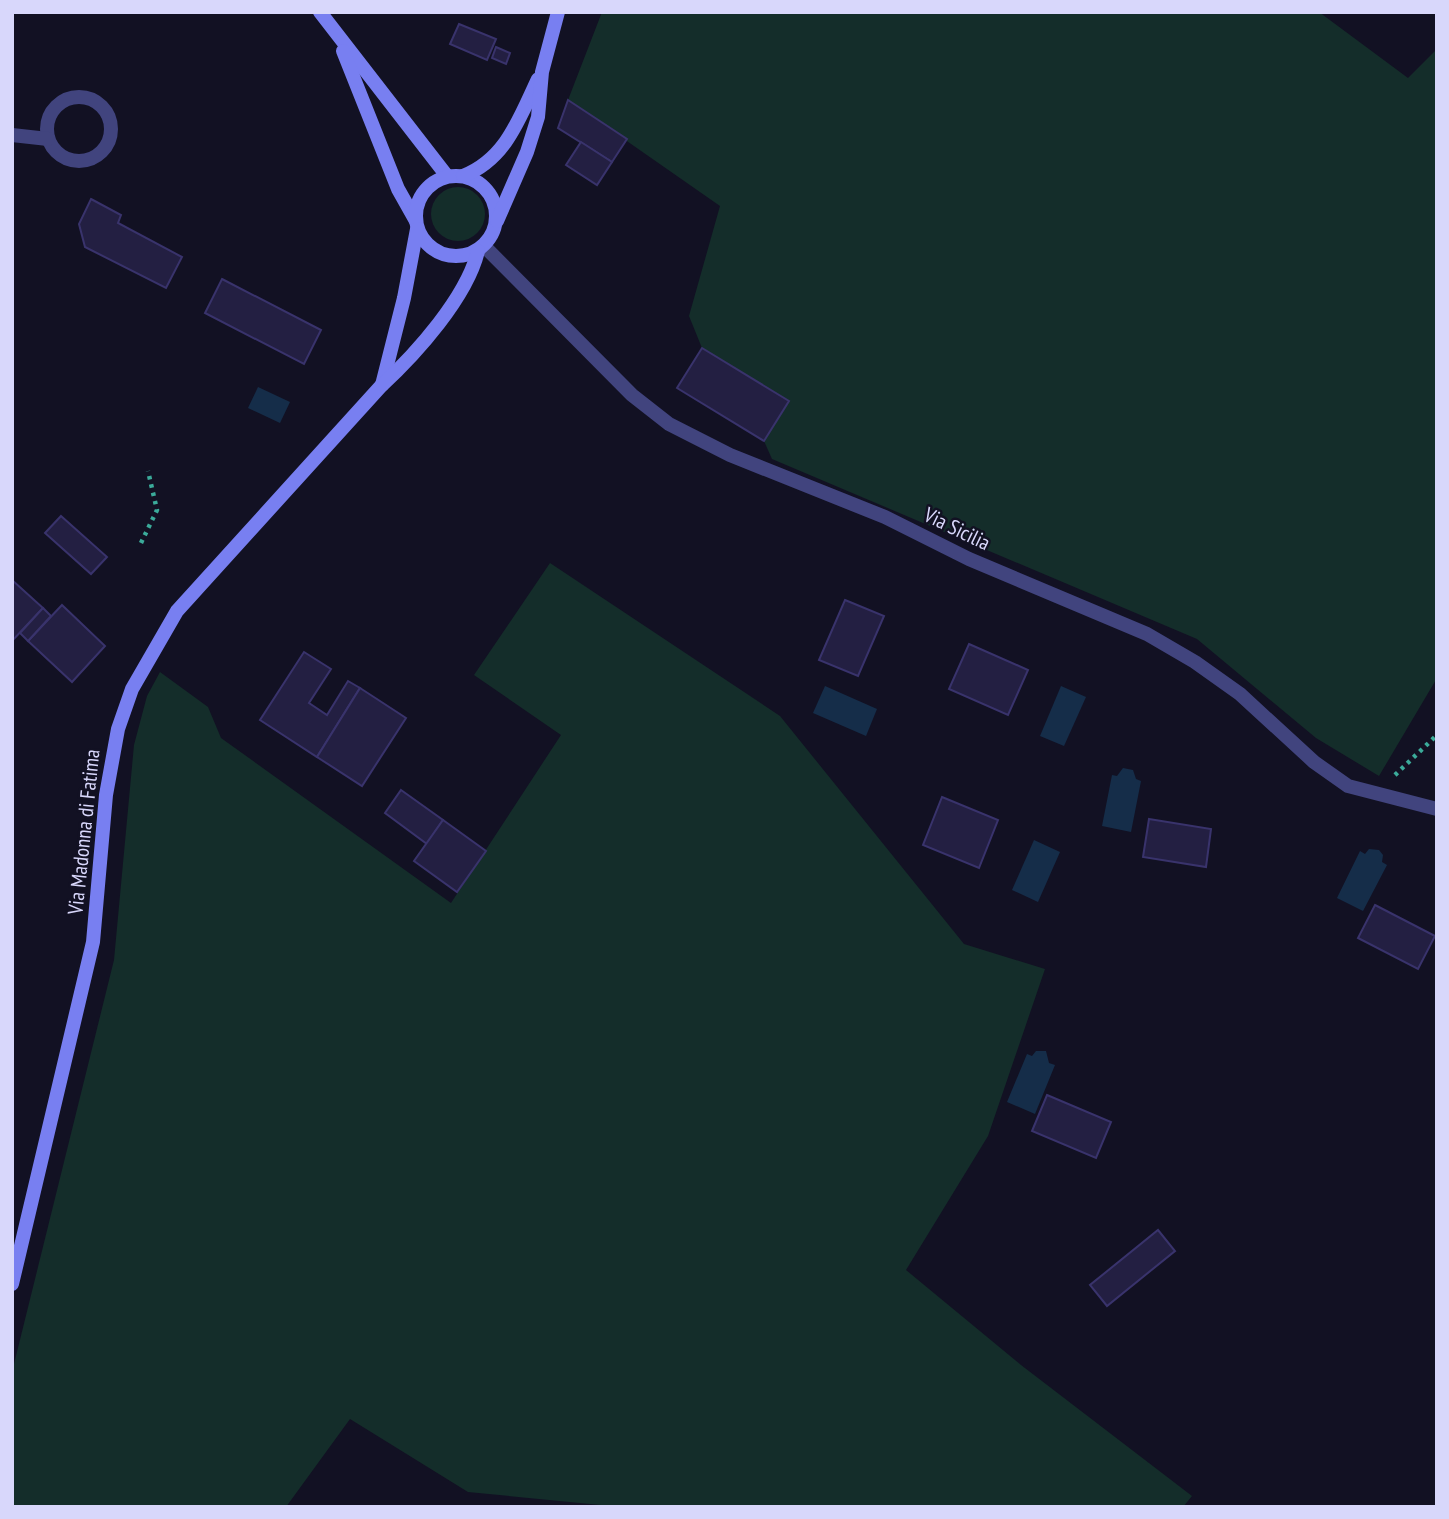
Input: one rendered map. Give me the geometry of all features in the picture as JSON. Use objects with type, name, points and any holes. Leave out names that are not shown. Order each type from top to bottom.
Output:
[{"type":"main road","points":[[320,12],[447,176]]},
{"type":"main road","points":[[381,386],[402,308],[416,225],[416,206],[423,192],[433,182],[447,176],[463,176],[483,169],[499,152],[516,126],[541,72],[558,12]]},
{"type":"main road","points":[[336,33],[398,189],[432,249],[443,255],[454,257],[481,248],[496,223],[527,152],[538,117],[541,72]]},
{"type":"main road","points":[[463,176],[477,182],[489,193],[495,208],[496,223]]},
{"type":"main road","name":"Via Madonna di Fatima","points":[[12,1284],[93,942],[106,795],[118,729],[132,689],[177,611],[381,386],[406,363],[472,274],[481,248]]},
{"type":"street","points":[[66,100],[88,100],[107,113],[111,127],[108,143],[92,158],[69,161],[56,152],[48,139],[47,123],[53,109],[66,100]]},
{"type":"street","points":[[12,135],[48,139]]},
{"type":"street","name":"Via Sicilia","points":[[481,248],[632,395],[669,424],[730,454],[886,517],[969,559],[1147,634],[1195,662],[1240,694],[1314,762],[1348,786],[1382,797],[1437,809]]},
{"type":"path","points":[[141,543],[157,510],[148,471]]},
{"type":"path","points":[[1382,797],[1393,777],[1437,736]]},
{"type":"green space","points":[[602,12],[1319,12],[1408,78],[1437,49],[1437,678],[1379,776],[1316,738],[1197,639],[772,459],[764,441],[788,401],[702,348],[689,316],[720,206],[568,100]]},
{"type":"green space","points":[[458,187],[477,195],[485,214],[477,233],[458,241],[439,233],[431,214],[439,195]]},
{"type":"green space","points":[[550,563],[780,716],[964,944],[1045,969],[988,1136],[906,1270],[1021,1365],[1192,1496],[1183,1507],[621,1507],[468,1492],[350,1419],[286,1507],[12,1507],[12,1372],[114,960],[134,745],[147,696],[160,672],[208,707],[221,738],[451,903],[561,735],[474,675]]},
{"type":"water","points":[[258,387],[290,402],[280,423],[248,408]]},
{"type":"water","points":[[825,686],[877,709],[866,736],[813,713]]},
{"type":"water","points":[[1061,686],[1086,697],[1064,746],[1040,736]]},
{"type":"water","points":[[1123,768],[1133,770],[1136,779],[1141,781],[1131,832],[1102,826],[1112,775],[1117,776]]},
{"type":"water","points":[[1034,840],[1060,852],[1038,902],[1012,890]]},
{"type":"water","points":[[1369,849],[1379,850],[1383,855],[1382,862],[1387,865],[1363,911],[1337,898],[1360,851],[1365,854]]},
{"type":"water","points":[[1036,1051],[1046,1051],[1049,1063],[1055,1065],[1035,1114],[1007,1102],[1027,1054],[1032,1056]]},
{"type":"building","points":[[459,24],[496,39],[487,60],[450,44]]},
{"type":"building","points":[[496,47],[510,53],[506,64],[492,58]]},
{"type":"building","points":[[568,100],[627,139],[612,162],[558,128]]},
{"type":"building","points":[[581,142],[612,162],[597,185],[566,165]]},
{"type":"building","points":[[91,199],[121,215],[118,223],[182,257],[166,288],[85,247],[79,224]]},
{"type":"building","points":[[222,279],[321,330],[304,364],[205,313]]},
{"type":"building","points":[[702,348],[789,401],[764,441],[677,388]]},
{"type":"building","points":[[61,516],[107,557],[91,574],[45,533]]},
{"type":"building","points":[[12,580],[43,608],[12,641]]},
{"type":"building","points":[[845,600],[884,616],[858,676],[819,660]]},
{"type":"building","points":[[62,605],[105,646],[72,682],[28,641]]},
{"type":"building","points":[[43,608],[51,616],[28,641],[20,633]]},
{"type":"building","points":[[969,644],[1028,670],[1008,715],[949,689]]},
{"type":"building","points":[[304,652],[331,669],[309,703],[327,715],[348,681],[360,688],[317,757],[260,720]]},
{"type":"building","points":[[360,688],[406,718],[362,786],[317,757]]},
{"type":"building","points":[[401,790],[443,820],[427,844],[385,813]]},
{"type":"building","points":[[942,797],[998,820],[979,868],[923,845]]},
{"type":"building","points":[[1149,819],[1211,829],[1206,867],[1143,857]]},
{"type":"building","points":[[443,820],[486,851],[457,892],[414,861]]},
{"type":"building","points":[[1375,905],[1435,936],[1418,969],[1358,938]]},
{"type":"building","points":[[1047,1095],[1111,1122],[1096,1158],[1032,1131]]},
{"type":"building","points":[[1158,1230],[1175,1251],[1107,1306],[1090,1285]]}]
